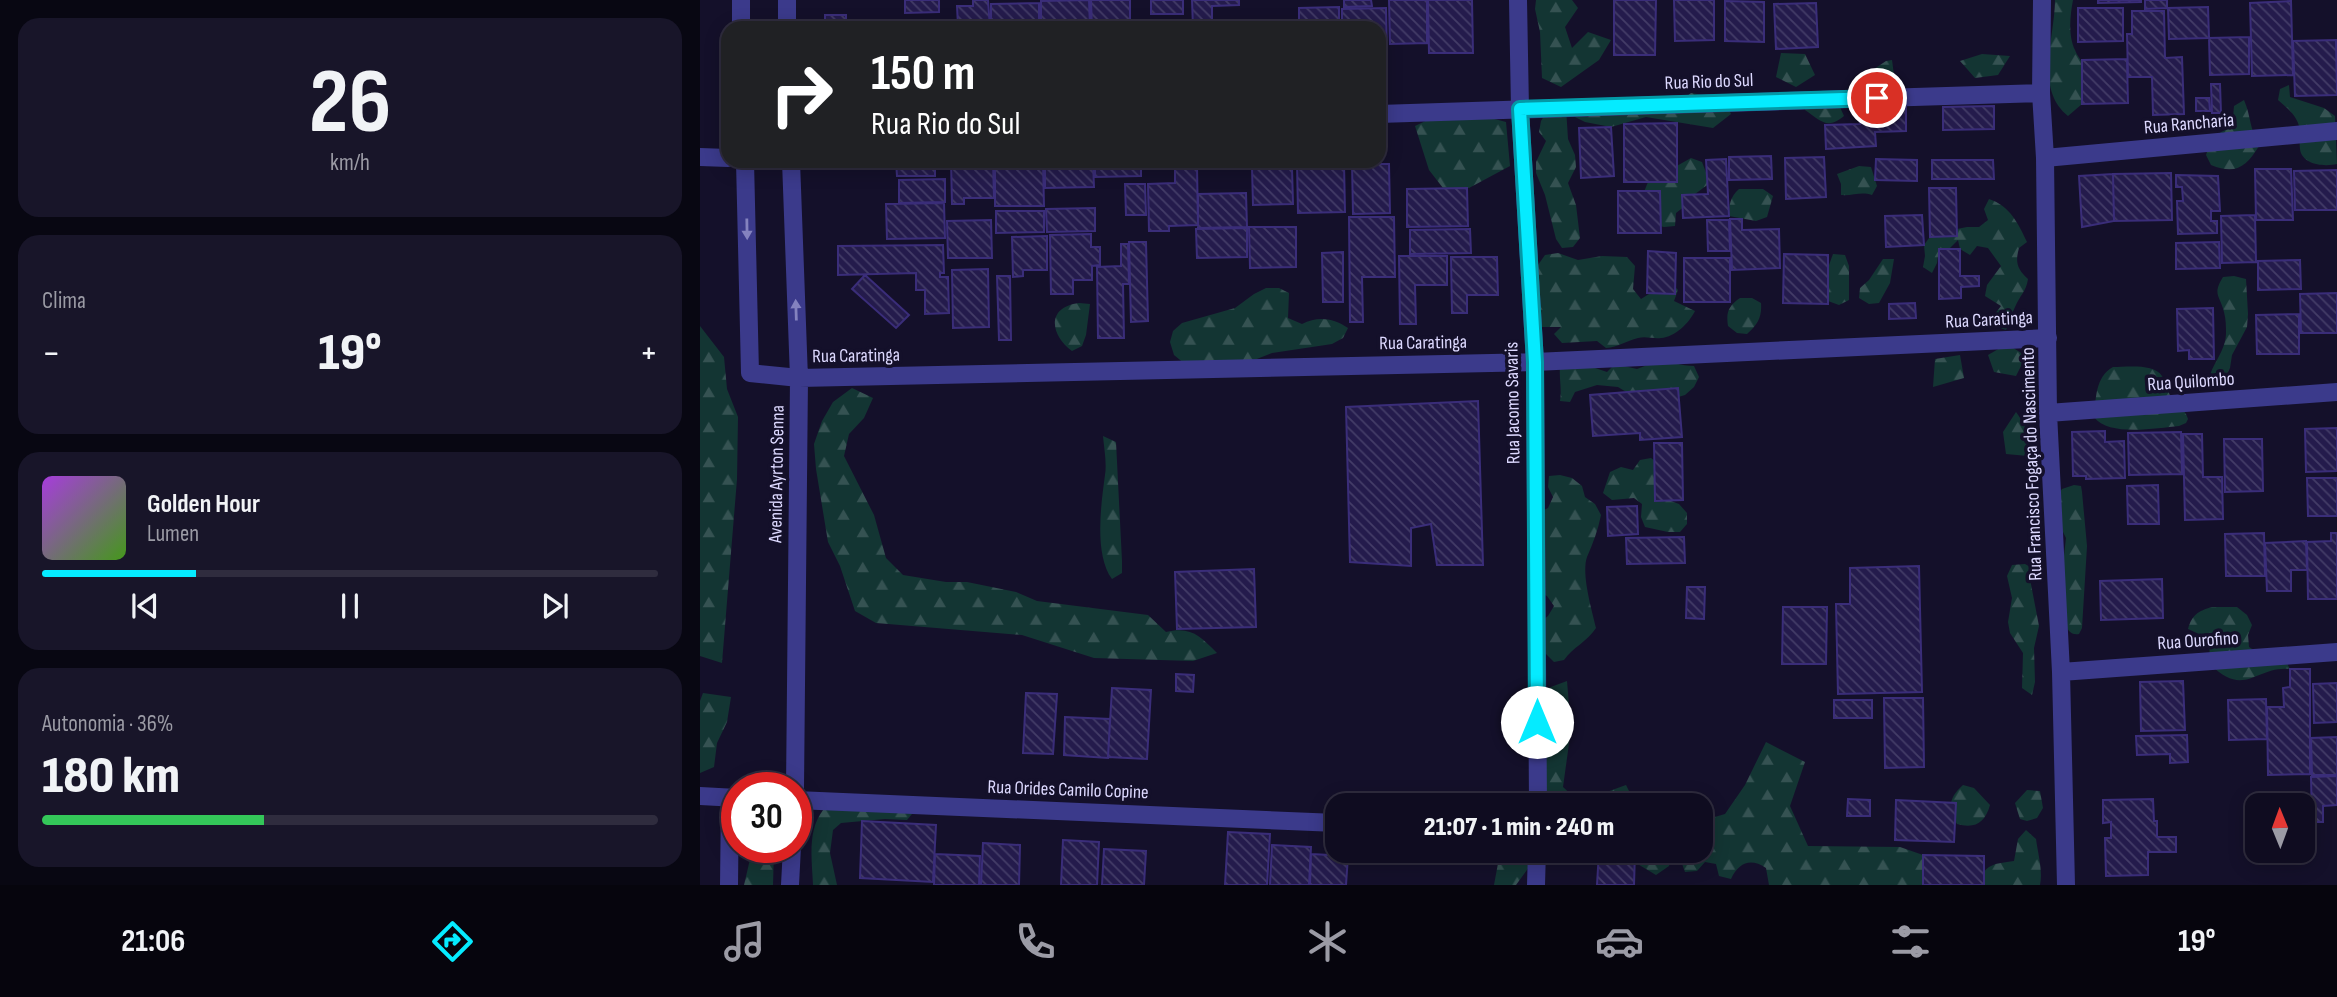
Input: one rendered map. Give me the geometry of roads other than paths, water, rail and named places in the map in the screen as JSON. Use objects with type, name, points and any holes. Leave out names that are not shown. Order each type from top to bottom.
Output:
[{"type":"street","points":[[741,0],[741,21]]},
{"type":"street","points":[[787,0],[788,21]]},
{"type":"street","name":"Rua Jacomo Savaris","points":[[1518,0],[1520,109],[1535,362],[1538,793]]},
{"type":"street","name":"Rua Francisco Fogaça do Nascimento","points":[[2042,0],[2041,93],[2045,158],[2048,413],[2061,672],[2066,885]]},
{"type":"street","name":"Rua Rio do Sul","points":[[1386,114],[2041,93]]},
{"type":"street","name":"Rua Rancharia","points":[[2045,158],[2337,131]]},
{"type":"street","points":[[700,157],[721,158]]},
{"type":"street","name":"Rua Caratinga","points":[[745,168],[750,373],[799,378],[1535,362],[2048,338]]},
{"type":"street","name":"Avenida Ayrton Senna","points":[[791,168],[799,378],[795,772]]},
{"type":"street","name":"Rua Quilombo","points":[[2048,413],[2337,392]]},
{"type":"street","name":"Rua Ourofino","points":[[2061,672],[2337,652]]},
{"type":"street","points":[[700,796],[721,797]]},
{"type":"street","name":"Rua Orides Camilo Copine","points":[[812,801],[1325,822]]},
{"type":"street","points":[[729,885],[730,863]]},
{"type":"street","points":[[790,885],[791,863]]},
{"type":"street","points":[[1536,885],[1537,863]]}]
